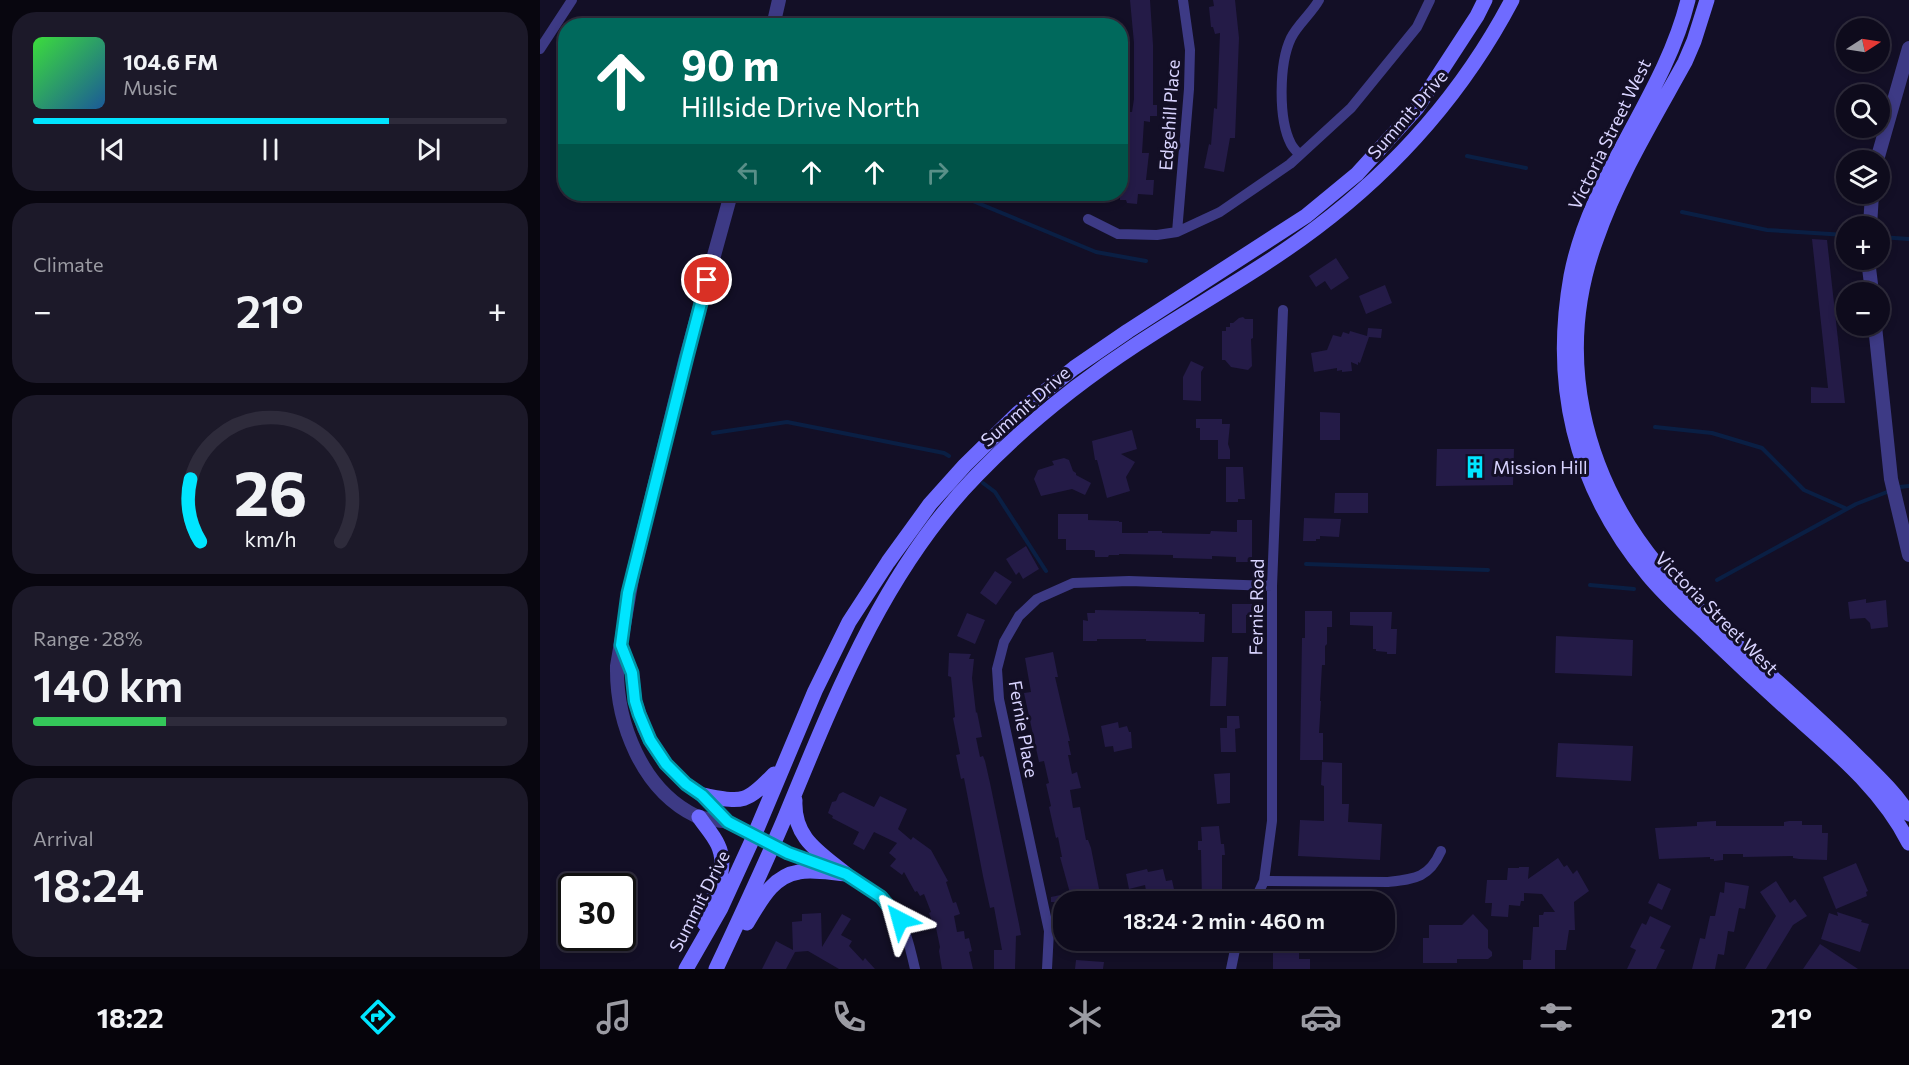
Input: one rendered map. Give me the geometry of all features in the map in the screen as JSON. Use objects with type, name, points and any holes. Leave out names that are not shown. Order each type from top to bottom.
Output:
[{"type":"main road","name":"Summit Drive","points":[[686,969],[721,908],[815,691],[849,622],[888,562],[930,504],[965,465],[1018,413],[1074,368],[1273,239],[1306,216],[1357,174],[1417,108],[1485,0]]},
{"type":"main road","name":"Summit Drive","points":[[716,969],[773,845],[866,630],[900,572],[943,514],[975,476],[1028,425],[1083,381],[1136,344],[1280,254],[1368,186],[1403,152],[1467,76],[1512,0]]},
{"type":"main road","name":"Victoria Street West","points":[[1688,0],[1667,58],[1598,196],[1581,239],[1572,274],[1563,343],[1563,374],[1579,453],[1589,480],[1615,530],[1648,575],[1682,611],[1873,789],[1892,812],[1909,843]]},
{"type":"main road","name":"Victoria Street West","points":[[1707,0],[1703,18],[1685,62],[1612,200],[1595,241],[1585,275],[1576,342],[1577,370],[1585,426],[1601,474],[1614,499],[1625,520],[1658,566],[1738,646],[1884,782],[1909,814]]},
{"type":"main road","points":[[702,795],[733,800],[749,797],[758,792],[782,765]]},
{"type":"main road","points":[[795,792],[794,813],[799,830],[810,845],[846,874]]},
{"type":"main road","points":[[695,952],[721,873],[719,847],[699,817]]},
{"type":"main road","points":[[716,969],[768,890],[782,878],[799,872],[846,874]]},
{"type":"street","points":[[560,18],[572,0]]},
{"type":"street","points":[[775,18],[779,0]]},
{"type":"street","name":"Edgehill Place","points":[[1177,232],[1190,89],[1190,50],[1184,0]]},
{"type":"street","points":[[1300,155],[1291,146],[1286,130],[1282,98],[1284,57],[1292,36],[1319,0]]},
{"type":"street","points":[[1088,219],[1118,234],[1157,235],[1177,232],[1220,212],[1290,164],[1351,108],[1417,27],[1430,0]]},
{"type":"street","points":[[540,49],[558,21]]},
{"type":"street","points":[[1880,150],[1909,48]]},
{"type":"street","points":[[728,822],[699,817],[666,794],[648,772],[633,748],[623,722],[617,694],[617,666],[633,573],[729,201]]},
{"type":"street","name":"Fernie Road","points":[[1259,891],[1264,881],[1272,821],[1272,586],[1283,310]]},
{"type":"street","points":[[1876,336],[1891,479],[1909,555]]},
{"type":"street","name":"Fernie Place","points":[[1047,969],[1049,931],[999,699],[997,669],[1004,642],[1019,616],[1037,599],[1073,583],[1129,581],[1272,586]]},
{"type":"street","points":[[621,645],[632,673],[639,714],[657,752],[675,774],[702,795],[728,822],[788,853],[846,874],[881,897],[900,920],[909,942],[915,969]]},
{"type":"street","points":[[1264,881],[1388,882],[1402,880],[1419,877],[1428,872],[1441,851]]},
{"type":"street","points":[[1231,969],[1235,951]]},
{"type":"building","points":[[1130,0],[1150,0],[1153,105],[1157,105],[1157,116],[1150,116],[1150,122],[1144,121],[1142,153],[1149,153],[1146,180],[1154,180],[1153,195],[1138,194],[1137,204],[1126,201],[1130,148],[1128,148],[1128,112],[1132,112],[1134,99],[1134,43]]},
{"type":"building","points":[[1213,0],[1235,0],[1239,38],[1235,138],[1230,138],[1224,172],[1204,168],[1209,144],[1211,145],[1214,108],[1217,109],[1220,33],[1215,34],[1211,27],[1209,7],[1214,6]]},
{"type":"building","points":[[1812,239],[1827,240],[1845,403],[1811,403],[1811,387],[1828,388]]},
{"type":"building","points":[[1336,258],[1349,278],[1331,290],[1325,281],[1316,287],[1309,276]]},
{"type":"building","points":[[1385,285],[1392,303],[1366,314],[1359,296]]},
{"type":"building","points":[[1243,317],[1253,319],[1252,366],[1248,370],[1231,367],[1225,360],[1222,360],[1222,331],[1230,327],[1230,323]]},
{"type":"building","points":[[1368,328],[1382,329],[1381,338],[1369,337],[1360,363],[1358,362],[1358,365],[1351,362],[1352,371],[1337,371],[1337,368],[1314,372],[1311,353],[1327,350],[1333,335],[1341,337],[1343,332],[1349,334],[1350,331],[1367,336]]},
{"type":"building","points":[[1191,361],[1204,367],[1201,372],[1201,401],[1183,400],[1183,377]]},
{"type":"building","points":[[1320,412],[1340,413],[1340,440],[1320,440]]},
{"type":"building","points":[[1196,419],[1222,419],[1222,424],[1230,424],[1228,444],[1230,459],[1218,459],[1218,440],[1200,440],[1200,428],[1196,428]]},
{"type":"building","points":[[1132,430],[1137,449],[1121,454],[1135,462],[1126,477],[1130,491],[1107,498],[1097,460],[1095,460],[1092,441]]},
{"type":"building","name":"Mission Hill","points":[[1437,449],[1514,449],[1513,485],[1436,486]]},
{"type":"building","points":[[1064,458],[1069,460],[1076,475],[1091,483],[1085,495],[1072,489],[1041,496],[1034,479],[1038,470],[1054,465],[1052,461]]},
{"type":"building","points":[[1226,467],[1243,467],[1245,499],[1238,499],[1238,502],[1226,502]]},
{"type":"building","points":[[1335,493],[1368,493],[1368,513],[1334,513]]},
{"type":"building","points":[[1058,514],[1088,514],[1088,520],[1119,521],[1122,522],[1122,533],[1237,532],[1237,520],[1252,520],[1252,558],[1248,562],[1236,562],[1236,557],[1212,556],[1212,559],[1173,558],[1173,555],[1119,554],[1095,557],[1093,550],[1066,550],[1066,539],[1058,539]]},
{"type":"building","points":[[1304,518],[1341,519],[1339,537],[1320,536],[1320,539],[1316,541],[1303,541]]},
{"type":"building","points":[[1026,546],[1039,569],[1023,579],[1019,572],[1016,575],[1006,559]]},
{"type":"building","points":[[995,571],[1012,582],[996,605],[980,593]]},
{"type":"building","points":[[1866,599],[1866,603],[1886,600],[1888,627],[1871,629],[1870,623],[1865,618],[1850,619],[1848,602]]},
{"type":"building","points":[[1232,604],[1252,604],[1252,615],[1246,615],[1246,633],[1232,633]]},
{"type":"building","points":[[1095,610],[1199,612],[1199,614],[1205,614],[1204,642],[1146,641],[1146,639],[1083,641],[1083,620],[1088,621],[1087,613],[1095,613]]},
{"type":"building","points":[[1305,611],[1332,611],[1332,627],[1327,627],[1325,665],[1322,665],[1319,733],[1323,733],[1323,760],[1300,760],[1302,638],[1305,638]]},
{"type":"building","points":[[1350,612],[1392,612],[1391,629],[1397,629],[1396,654],[1387,654],[1387,652],[1373,649],[1373,626],[1350,625]]},
{"type":"building","points":[[967,613],[985,620],[975,644],[957,636]]},
{"type":"building","points":[[1556,636],[1633,640],[1632,676],[1555,673]]},
{"type":"building","points":[[1053,652],[1058,677],[1055,677],[1070,741],[1068,741],[1071,755],[1068,755],[1072,774],[1077,772],[1081,788],[1070,790],[1073,808],[1080,807],[1099,891],[1069,891],[1049,807],[1051,806],[1046,784],[1049,783],[1044,761],[1039,762],[1024,693],[1031,692],[1025,658]]},
{"type":"building","points":[[949,653],[971,654],[969,659],[974,659],[972,678],[976,713],[982,737],[976,738],[980,757],[983,756],[985,761],[1021,935],[1016,936],[1015,969],[994,969],[994,950],[1002,950],[994,907],[990,908],[964,778],[961,779],[956,755],[960,754],[953,718],[955,717],[951,677],[948,676]]},
{"type":"building","points":[[1212,657],[1228,657],[1226,706],[1210,706]]},
{"type":"building","points":[[1227,716],[1239,716],[1240,728],[1235,729],[1236,752],[1221,752],[1220,728],[1227,728]]},
{"type":"building","points":[[1118,722],[1119,728],[1127,726],[1131,732],[1132,748],[1114,752],[1113,746],[1105,747],[1101,726]]},
{"type":"building","points":[[1558,743],[1633,746],[1631,781],[1556,777]]},
{"type":"building","points":[[1322,762],[1342,763],[1342,804],[1349,804],[1348,822],[1382,824],[1380,860],[1298,856],[1300,820],[1324,821]]},
{"type":"building","points":[[1230,773],[1230,803],[1217,804],[1214,774]]},
{"type":"building","points":[[843,792],[874,807],[880,796],[907,809],[898,829],[911,840],[913,837],[931,850],[948,881],[946,882],[953,903],[956,902],[960,914],[954,916],[957,932],[964,931],[965,939],[969,938],[973,969],[942,969],[935,923],[933,924],[924,894],[920,896],[917,891],[915,892],[904,872],[902,875],[890,866],[896,859],[889,853],[897,843],[874,832],[864,850],[853,844],[859,832],[832,818],[833,816],[828,813],[832,802],[836,801],[839,794]]},
{"type":"building","points":[[1716,821],[1716,826],[1784,826],[1784,822],[1789,821],[1802,821],[1802,825],[1822,825],[1822,833],[1828,833],[1827,860],[1799,859],[1793,856],[1743,857],[1743,854],[1723,854],[1723,860],[1714,861],[1710,857],[1659,859],[1655,828],[1697,826],[1697,822]]},
{"type":"building","points":[[1219,826],[1225,855],[1222,855],[1222,891],[1202,891],[1201,850],[1198,850],[1198,841],[1202,841],[1201,827]]},
{"type":"building","points":[[1558,858],[1573,874],[1577,870],[1589,891],[1574,902],[1575,930],[1569,930],[1566,950],[1555,950],[1555,969],[1523,969],[1523,960],[1531,960],[1533,927],[1539,927],[1539,915],[1543,915],[1544,912],[1555,912],[1542,894],[1524,893],[1524,901],[1521,901],[1520,906],[1509,905],[1508,917],[1491,916],[1492,903],[1485,903],[1487,880],[1507,880],[1508,868],[1519,867],[1529,867],[1528,879]]},
{"type":"building","points":[[1856,863],[1868,891],[1867,896],[1836,909],[1823,877]]},
{"type":"building","points":[[1147,869],[1148,872],[1163,869],[1166,881],[1172,880],[1174,891],[1146,891],[1145,885],[1129,889],[1126,874]]},
{"type":"building","points":[[1776,881],[1790,903],[1795,899],[1807,916],[1793,925],[1766,969],[1745,969],[1776,916],[1760,892]]},
{"type":"building","points":[[1725,882],[1749,886],[1745,909],[1739,908],[1734,932],[1728,931],[1724,955],[1718,954],[1715,969],[1692,969],[1700,938],[1705,939],[1710,916],[1715,916],[1720,892],[1724,893]]},
{"type":"building","points":[[1658,883],[1671,889],[1662,910],[1648,903]]},
{"type":"building","points":[[1837,912],[1869,924],[1860,952],[1821,939],[1829,913],[1838,916]]},
{"type":"building","points":[[821,913],[822,947],[842,914],[851,919],[841,935],[852,941],[849,946],[863,961],[865,958],[875,969],[839,969],[808,951],[795,952],[786,969],[762,969],[776,941],[793,950],[792,922],[802,921],[802,914]]},
{"type":"building","points":[[1473,914],[1488,930],[1488,948],[1492,956],[1488,959],[1457,959],[1457,963],[1423,963],[1423,938],[1429,938],[1429,925],[1462,925]]},
{"type":"building","points":[[1650,916],[1671,926],[1660,948],[1665,950],[1656,969],[1627,969],[1636,950],[1630,947],[1642,923],[1646,925]]},
{"type":"building","points":[[1820,944],[1858,969],[1803,969]]},
{"type":"building","points":[[1273,951],[1299,951],[1299,959],[1310,959],[1310,969],[1273,969]]},
{"type":"building","points":[[1076,960],[1104,962],[1103,969],[1075,969]]},
{"type":"waterway","points":[[1467,156],[1526,168]]},
{"type":"waterway","points":[[973,201],[1096,252],[1146,261]]},
{"type":"waterway","points":[[1682,212],[1767,230],[1836,234]]},
{"type":"waterway","points":[[1890,238],[1909,239]]},
{"type":"waterway","points":[[713,433],[787,422],[944,453],[949,456]]},
{"type":"waterway","points":[[1655,427],[1712,433],[1762,448],[1804,490],[1845,508]]},
{"type":"waterway","points":[[983,483],[995,492],[1046,571]]},
{"type":"waterway","points":[[1717,580],[1856,504],[1900,487],[1909,486]]},
{"type":"waterway","points":[[1306,564],[1488,570]]},
{"type":"waterway","points":[[1590,585],[1634,589]]},
{"type":"place","name":"Mission Hill","points":[[1475,467]]},
{"type":"route","points":[[707,280],[628,593],[621,645],[632,673],[635,701],[644,728],[666,764],[686,784],[702,795],[728,822],[788,853],[846,874],[881,897],[900,920]]}]
